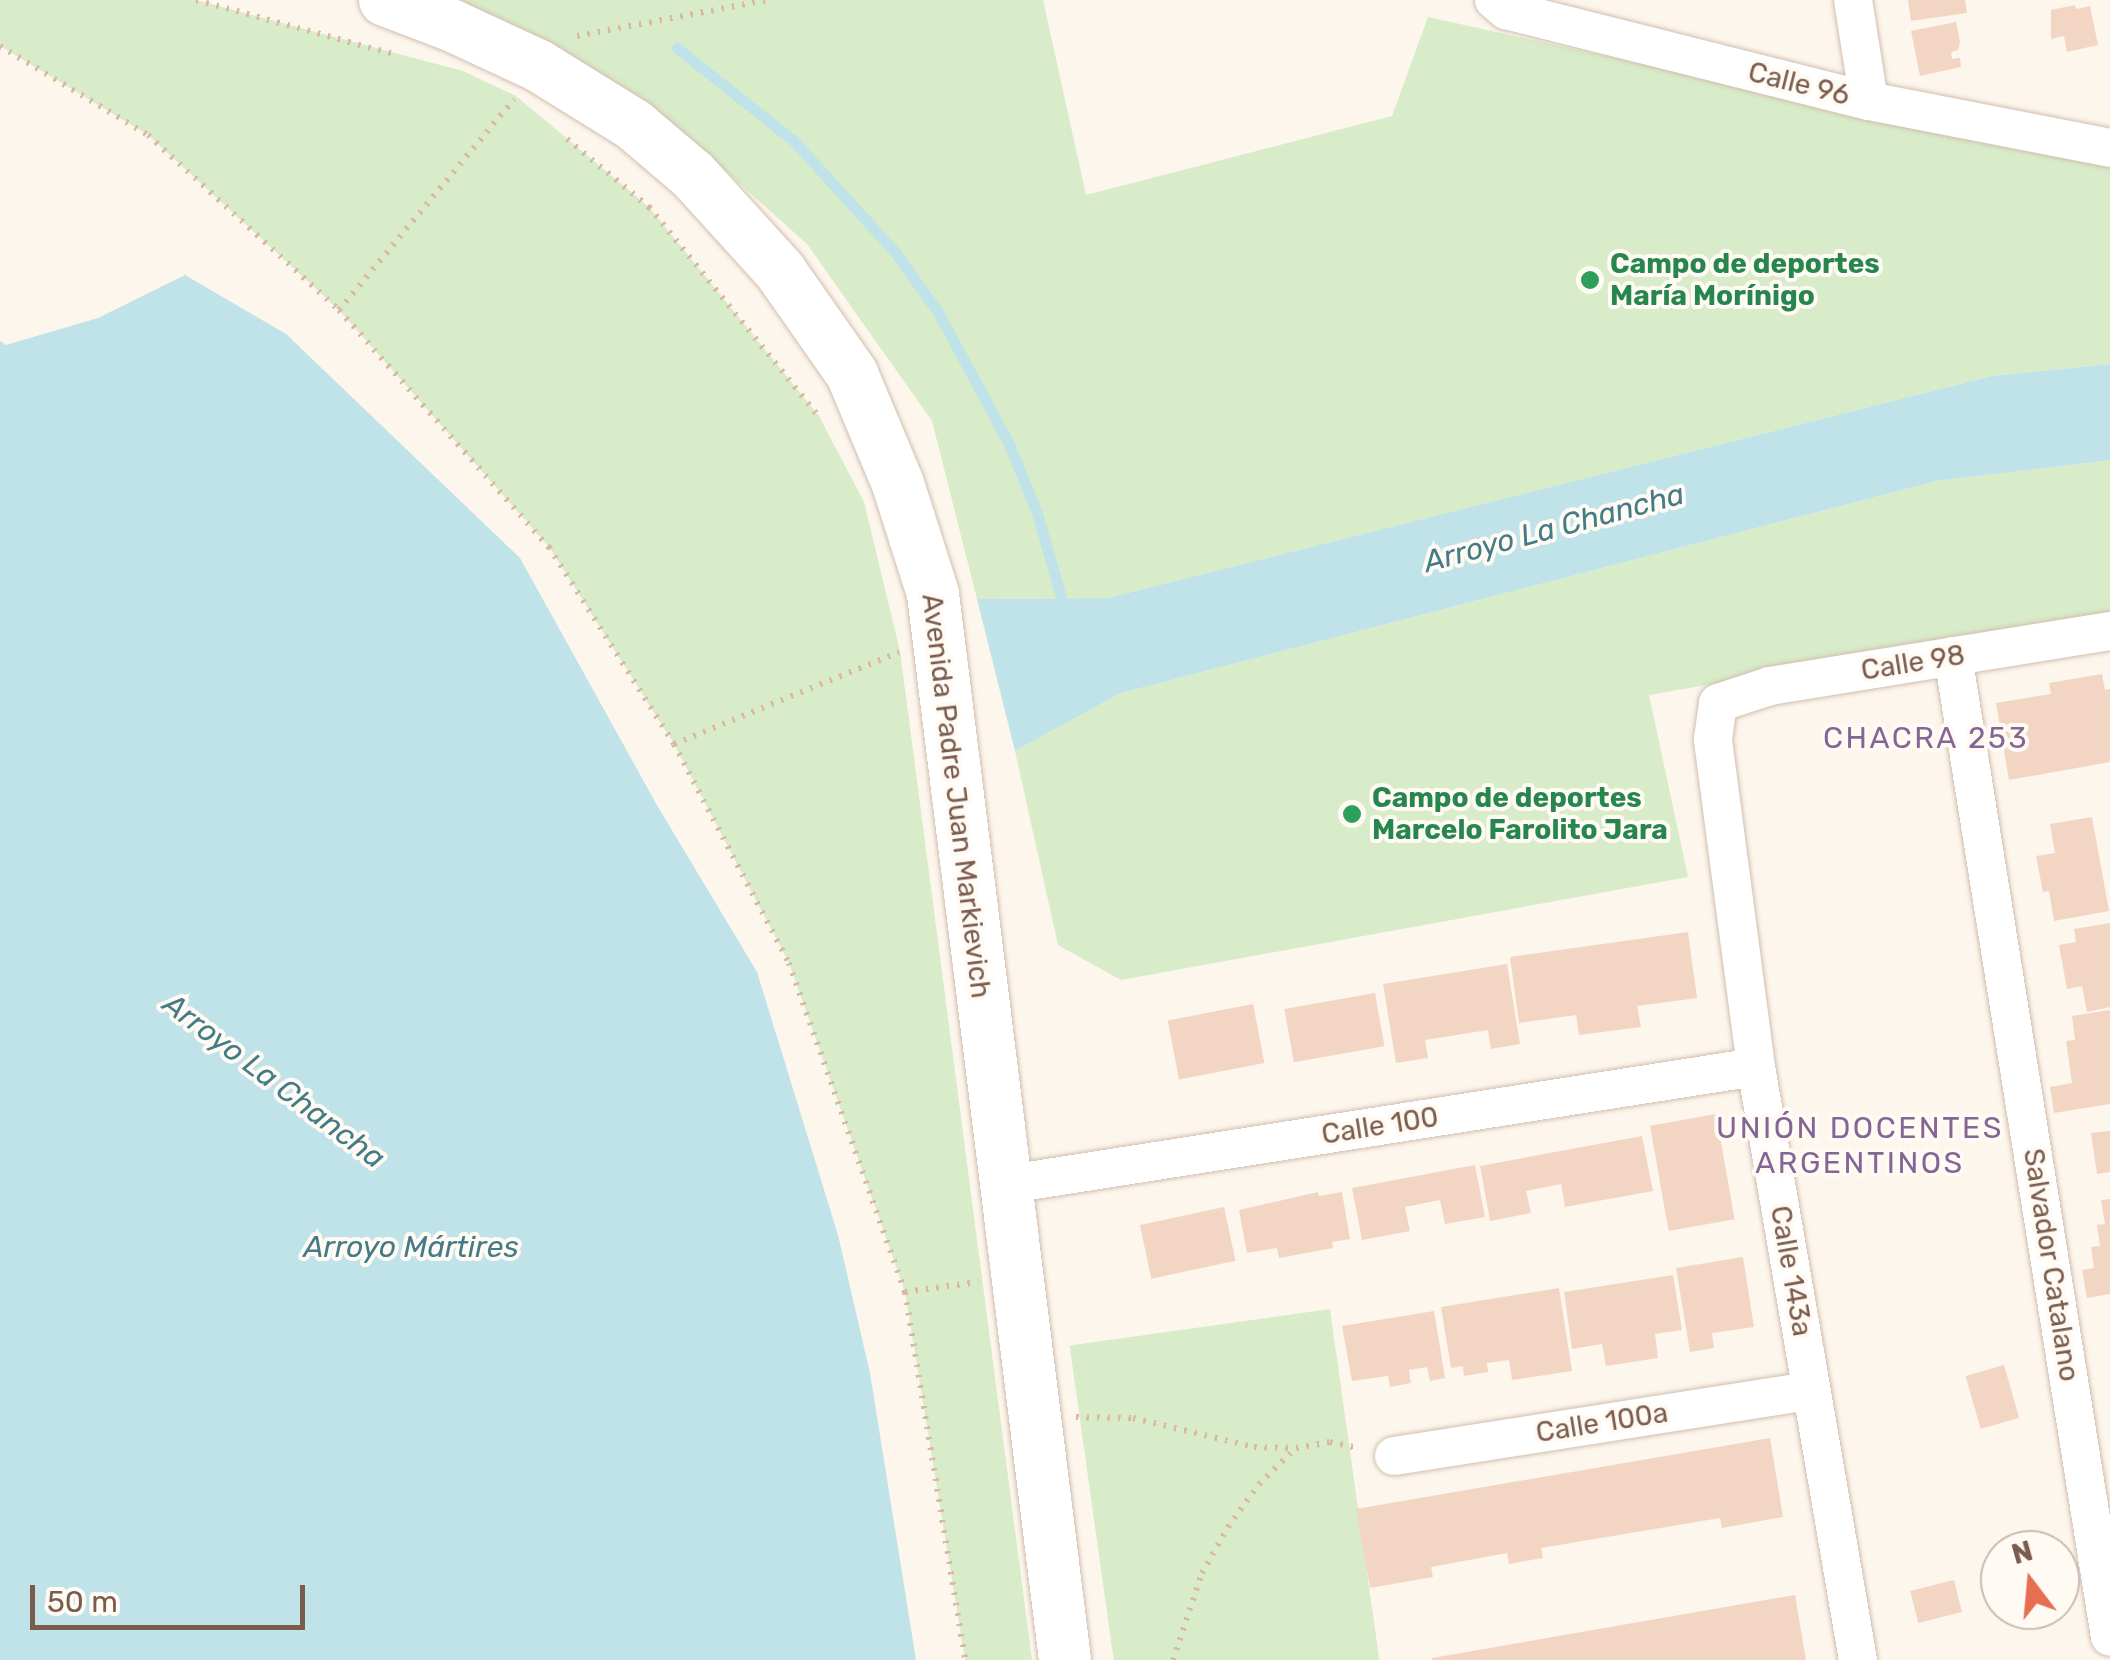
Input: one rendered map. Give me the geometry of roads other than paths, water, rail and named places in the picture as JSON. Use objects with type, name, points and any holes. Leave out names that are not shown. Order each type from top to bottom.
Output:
[{"type":"main road","name":"Avenida Padre Juan Markievich","points":[[385,0],[538,66],[634,125],[693,174],[780,271],[852,374],[898,484],[934,594],[1003,1185],[1066,1660]]},
{"type":"street","name":"Calle 96","points":[[1494,0],[1506,10],[1869,102],[2110,148]]},
{"type":"street","points":[[1853,0],[1869,102]]},
{"type":"street","name":"Calle 98","points":[[1718,703],[1760,688],[2110,631]]},
{"type":"street","name":"Salvador Catalano","points":[[1953,656],[2110,1637]]},
{"type":"street","name":"Calle 143a","points":[[1718,703],[1713,739],[1756,1067],[1858,1660]]},
{"type":"street","name":"Calle 100","points":[[1003,1185],[1756,1067]]},
{"type":"street","name":"Calle 100a","points":[[1394,1456],[1811,1391]]},
{"type":"water","name":"Arroyo Mártires","points":[[185,275],[286,334],[520,558],[658,807],[757,972],[838,1235],[870,1373],[916,1660],[0,1660],[0,341],[6,345],[98,318]]},
{"type":"water","name":"Arroyo La Chancha","points":[[2110,364],[2110,460],[1937,481],[1121,693],[1015,751],[977,599],[1108,598],[1992,376]]},
{"type":"waterway","points":[[677,48],[794,141],[894,251],[938,312],[1009,444],[1037,513],[1065,611]]},
{"type":"place","name":"Campo de deportes María Morínigo","points":[[1590,280]]},
{"type":"place","name":"Campo de deportes Marcelo Farolito Jara","points":[[1352,814]]},
{"type":"district","name":"CHACRA 253","points":[[1926,738]]},
{"type":"district","name":"UNIÓN DOCENTES ARGENTINOS","points":[[1860,1145]]}]
